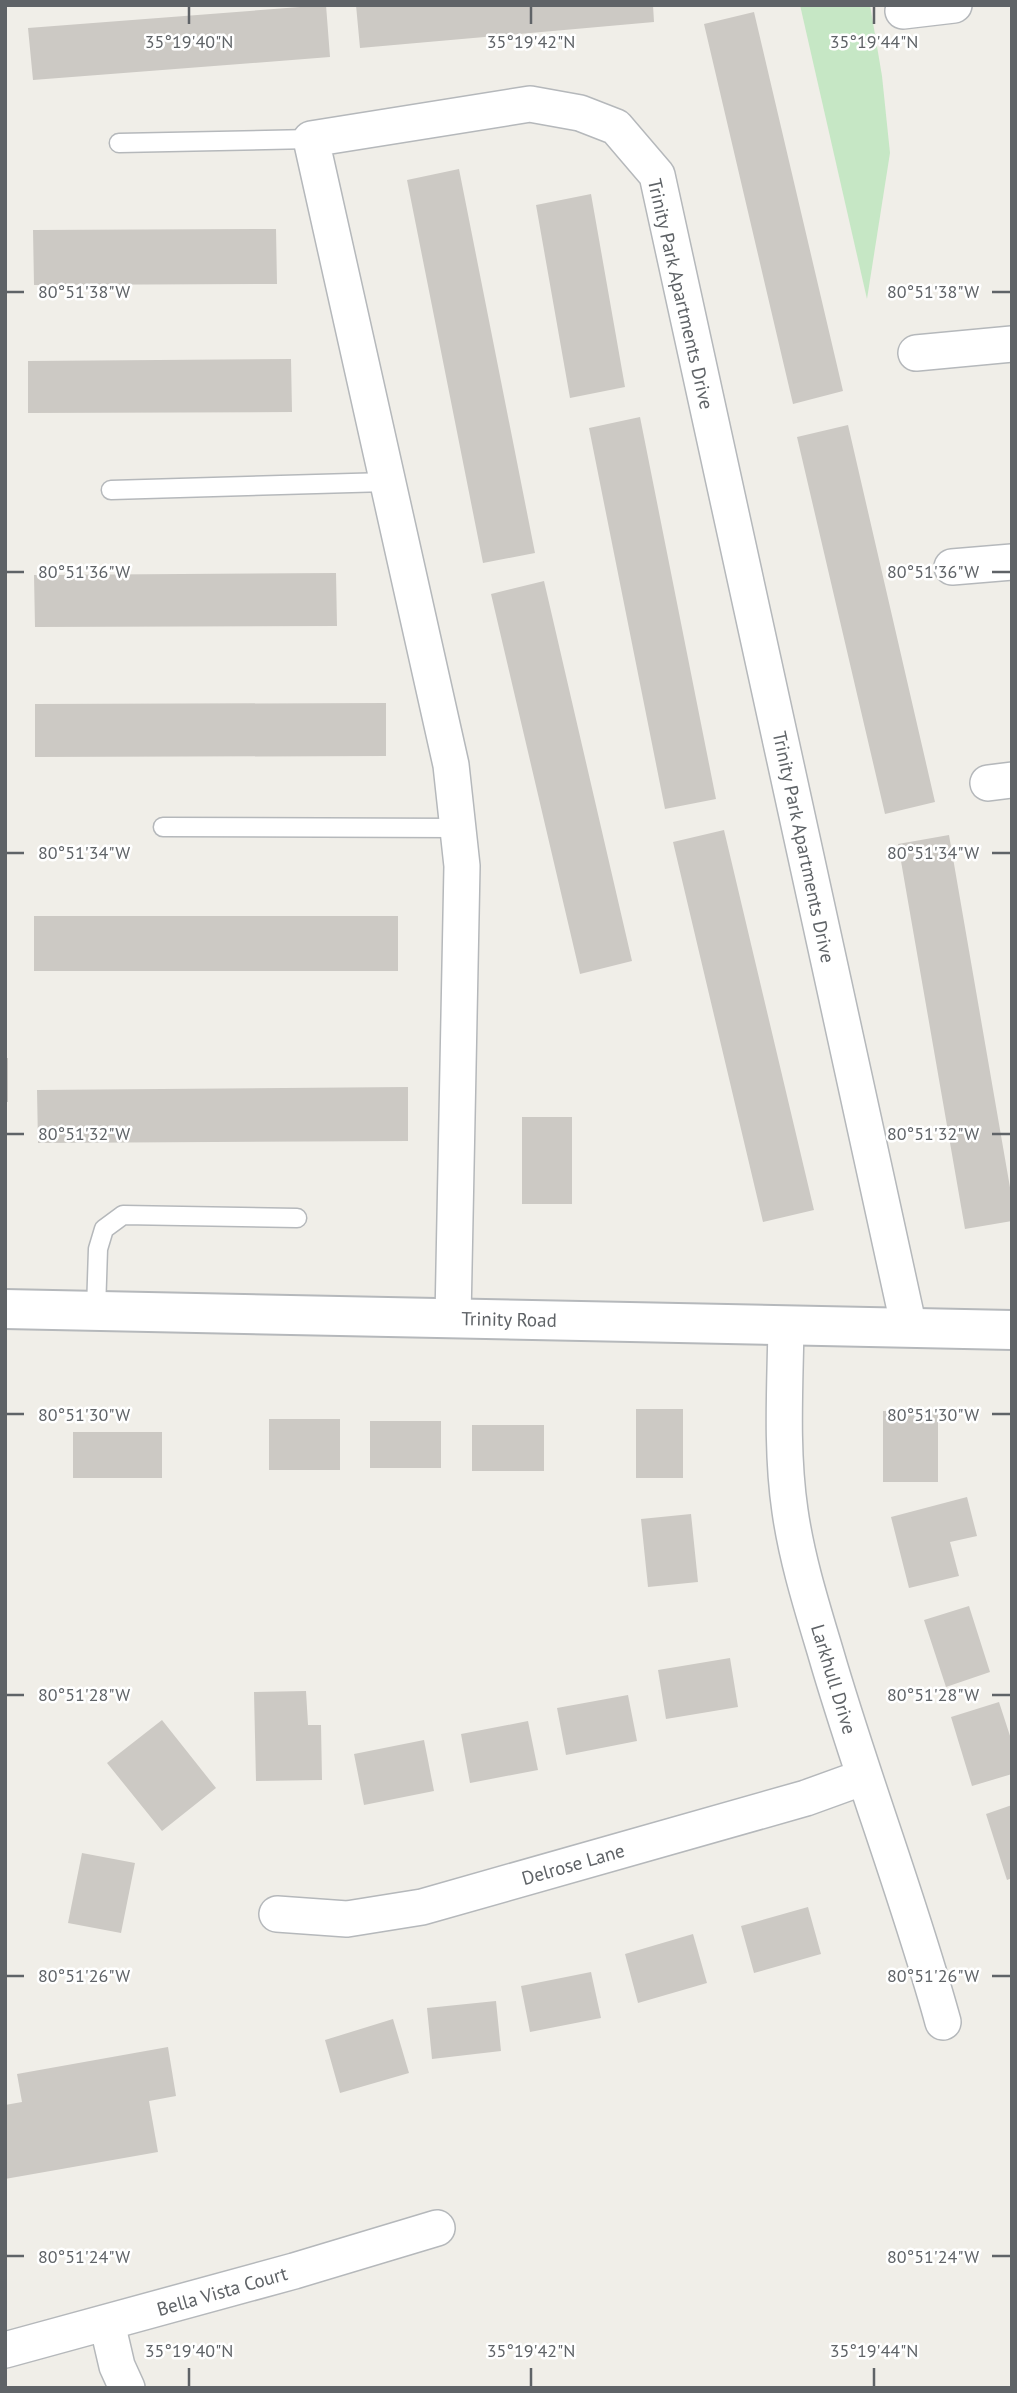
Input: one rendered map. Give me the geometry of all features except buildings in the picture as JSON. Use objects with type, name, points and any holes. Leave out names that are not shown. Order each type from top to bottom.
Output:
[{"type":"street","points":[[903,10],[954,5]]},
{"type":"street","name":"Trinity Park Apartments Drive","points":[[311,139],[530,103],[580,113],[616,127],[657,175],[909,1328]]},
{"type":"street","points":[[311,139],[451,765],[462,866],[453,1318]]},
{"type":"street","points":[[916,353],[1012,344]]},
{"type":"street","points":[[952,567],[1012,562]]},
{"type":"street","name":"Trinity Road","points":[[5,1309],[1012,1330]]},
{"type":"street","name":"Larkhull Drive","points":[[786,1326],[784,1401],[789,1508],[798,1558],[864,1777],[920,1938],[943,2022]]},
{"type":"street","name":"Delrose Lane","points":[[277,1914],[347,1919],[422,1907],[806,1798],[864,1777]]},
{"type":"street","name":"Bella Vista Court","points":[[5,2350],[437,2228]]},
{"type":"street","points":[[107,2323],[117,2366],[127,2388]]},
{"type":"lane","points":[[119,144],[311,139]]},
{"type":"lane","points":[[111,489],[387,482]]},
{"type":"lane","points":[[163,827],[457,828]]},
{"type":"lane","points":[[96,1311],[98,1249],[104,1229],[123,1215],[297,1217]]},
{"type":"green space","points":[[800,5],[870,5],[882,76],[890,153],[867,299]]}]
